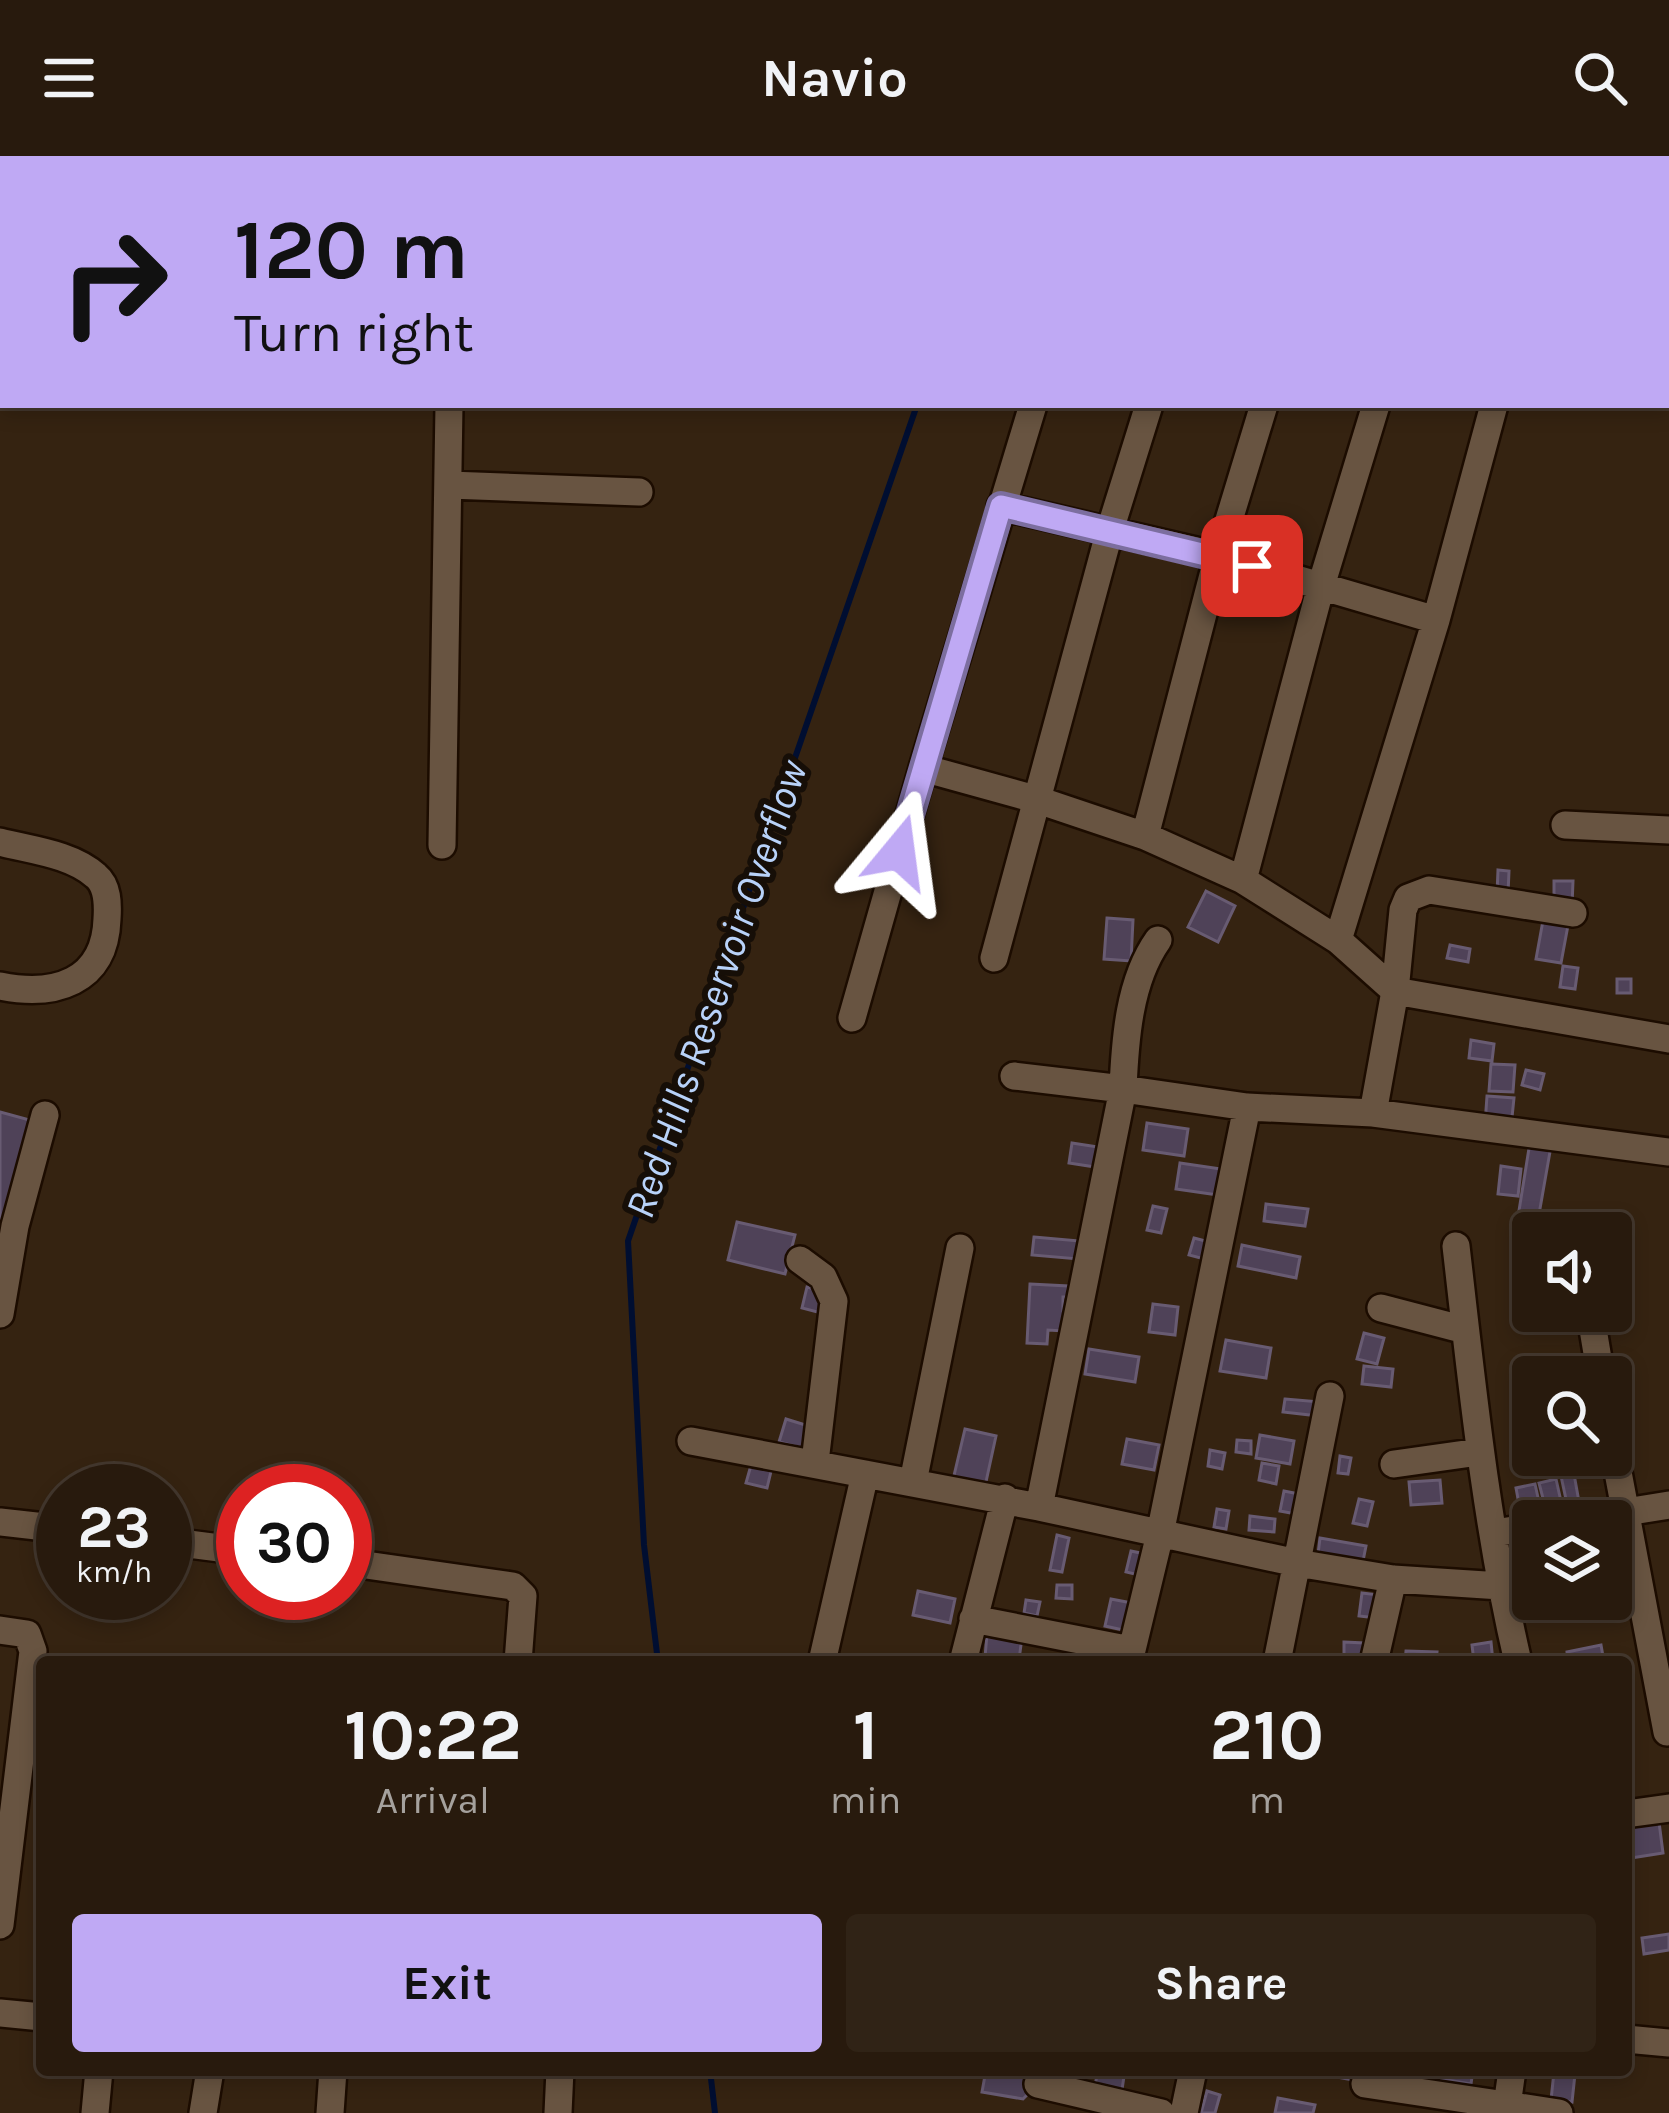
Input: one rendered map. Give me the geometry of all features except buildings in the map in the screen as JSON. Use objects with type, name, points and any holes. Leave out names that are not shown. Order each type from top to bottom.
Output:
[{"type":"street","points":[[442,845],[449,408]]},
{"type":"street","points":[[852,1018],[1032,408]]},
{"type":"street","points":[[994,958],[1110,530],[1148,408]]},
{"type":"street","points":[[1145,836],[1218,556],[1263,408]]},
{"type":"street","points":[[1243,880],[1321,586],[1375,408]]},
{"type":"street","points":[[1338,940],[1436,620],[1493,408]]},
{"type":"street","points":[[449,485],[639,492]]},
{"type":"street","points":[[1001,506],[1218,556],[1436,620]]},
{"type":"street","points":[[923,768],[1145,836],[1243,880],[1338,940],[1395,991],[1669,1039]]},
{"type":"street","points":[[1565,825],[1669,830]]},
{"type":"street","points":[[0,842],[78,862],[101,880],[108,903],[106,936],[98,958],[82,976],[53,990],[0,986]]},
{"type":"street","points":[[1373,1113],[1408,898],[1429,890],[1573,913]]},
{"type":"street","points":[[1039,1507],[1123,1089],[1131,1015],[1146,957],[1158,940]]},
{"type":"street","points":[[1014,1076],[1247,1107],[1373,1113],[1669,1152]]},
{"type":"street","points":[[973,1619],[1130,1656],[1160,1534],[1247,1107]]},
{"type":"street","points":[[0,1314],[15,1226],[45,1115]]},
{"type":"street","points":[[1456,1246],[1479,1452],[1518,1656]]},
{"type":"street","points":[[913,1482],[960,1248]]},
{"type":"street","points":[[800,1260],[823,1277],[834,1301],[815,1462]]},
{"type":"street","points":[[1381,1308],[1465,1330]]},
{"type":"street","points":[[1277,1656],[1330,1396]]},
{"type":"street","points":[[691,1441],[1005,1498],[1297,1563],[1393,1579],[1501,1586]]},
{"type":"street","points":[[1394,1464],[1479,1452]]},
{"type":"street","points":[[823,1656],[865,1474]]},
{"type":"street","points":[[964,1656],[1005,1498]]},
{"type":"street","points":[[1632,1511],[1669,1505]]},
{"type":"street","points":[[0,1522],[36,1526]]},
{"type":"street","points":[[1494,1533],[1512,1530]]},
{"type":"street","points":[[1632,1553],[1667,1732]]},
{"type":"street","points":[[372,1566],[513,1586],[523,1596],[518,1656]]},
{"type":"street","points":[[1375,1656],[1393,1579]]},
{"type":"street","points":[[0,1630],[27,1634],[33,1651],[0,1925]]},
{"type":"street","points":[[1632,1813],[1669,1808]]},
{"type":"street","points":[[0,2013],[36,2016]]},
{"type":"street","points":[[1632,2040],[1669,2043]]},
{"type":"street","points":[[95,2113],[98,2076]]},
{"type":"street","points":[[202,2113],[208,2076]]},
{"type":"street","points":[[330,2113],[333,2076]]},
{"type":"street","points":[[558,2113],[560,2076]]},
{"type":"street","points":[[1184,2113],[1192,2076]]},
{"type":"street","points":[[1507,2109],[1511,2076]]},
{"type":"street","points":[[1032,2113],[1040,2077],[1161,2113]]},
{"type":"street","points":[[1359,2113],[1366,2077],[1507,2109],[1559,2113]]},
{"type":"waterway","name":"Red Hills Reservoir Overflow","points":[[657,1656],[644,1545],[628,1241],[916,408]]},
{"type":"waterway","name":"Red Hills Reservoir Overflow","points":[[711,2076],[715,2113]]},
{"type":"route","points":[[899,852],[1001,506],[1252,566]]}]
